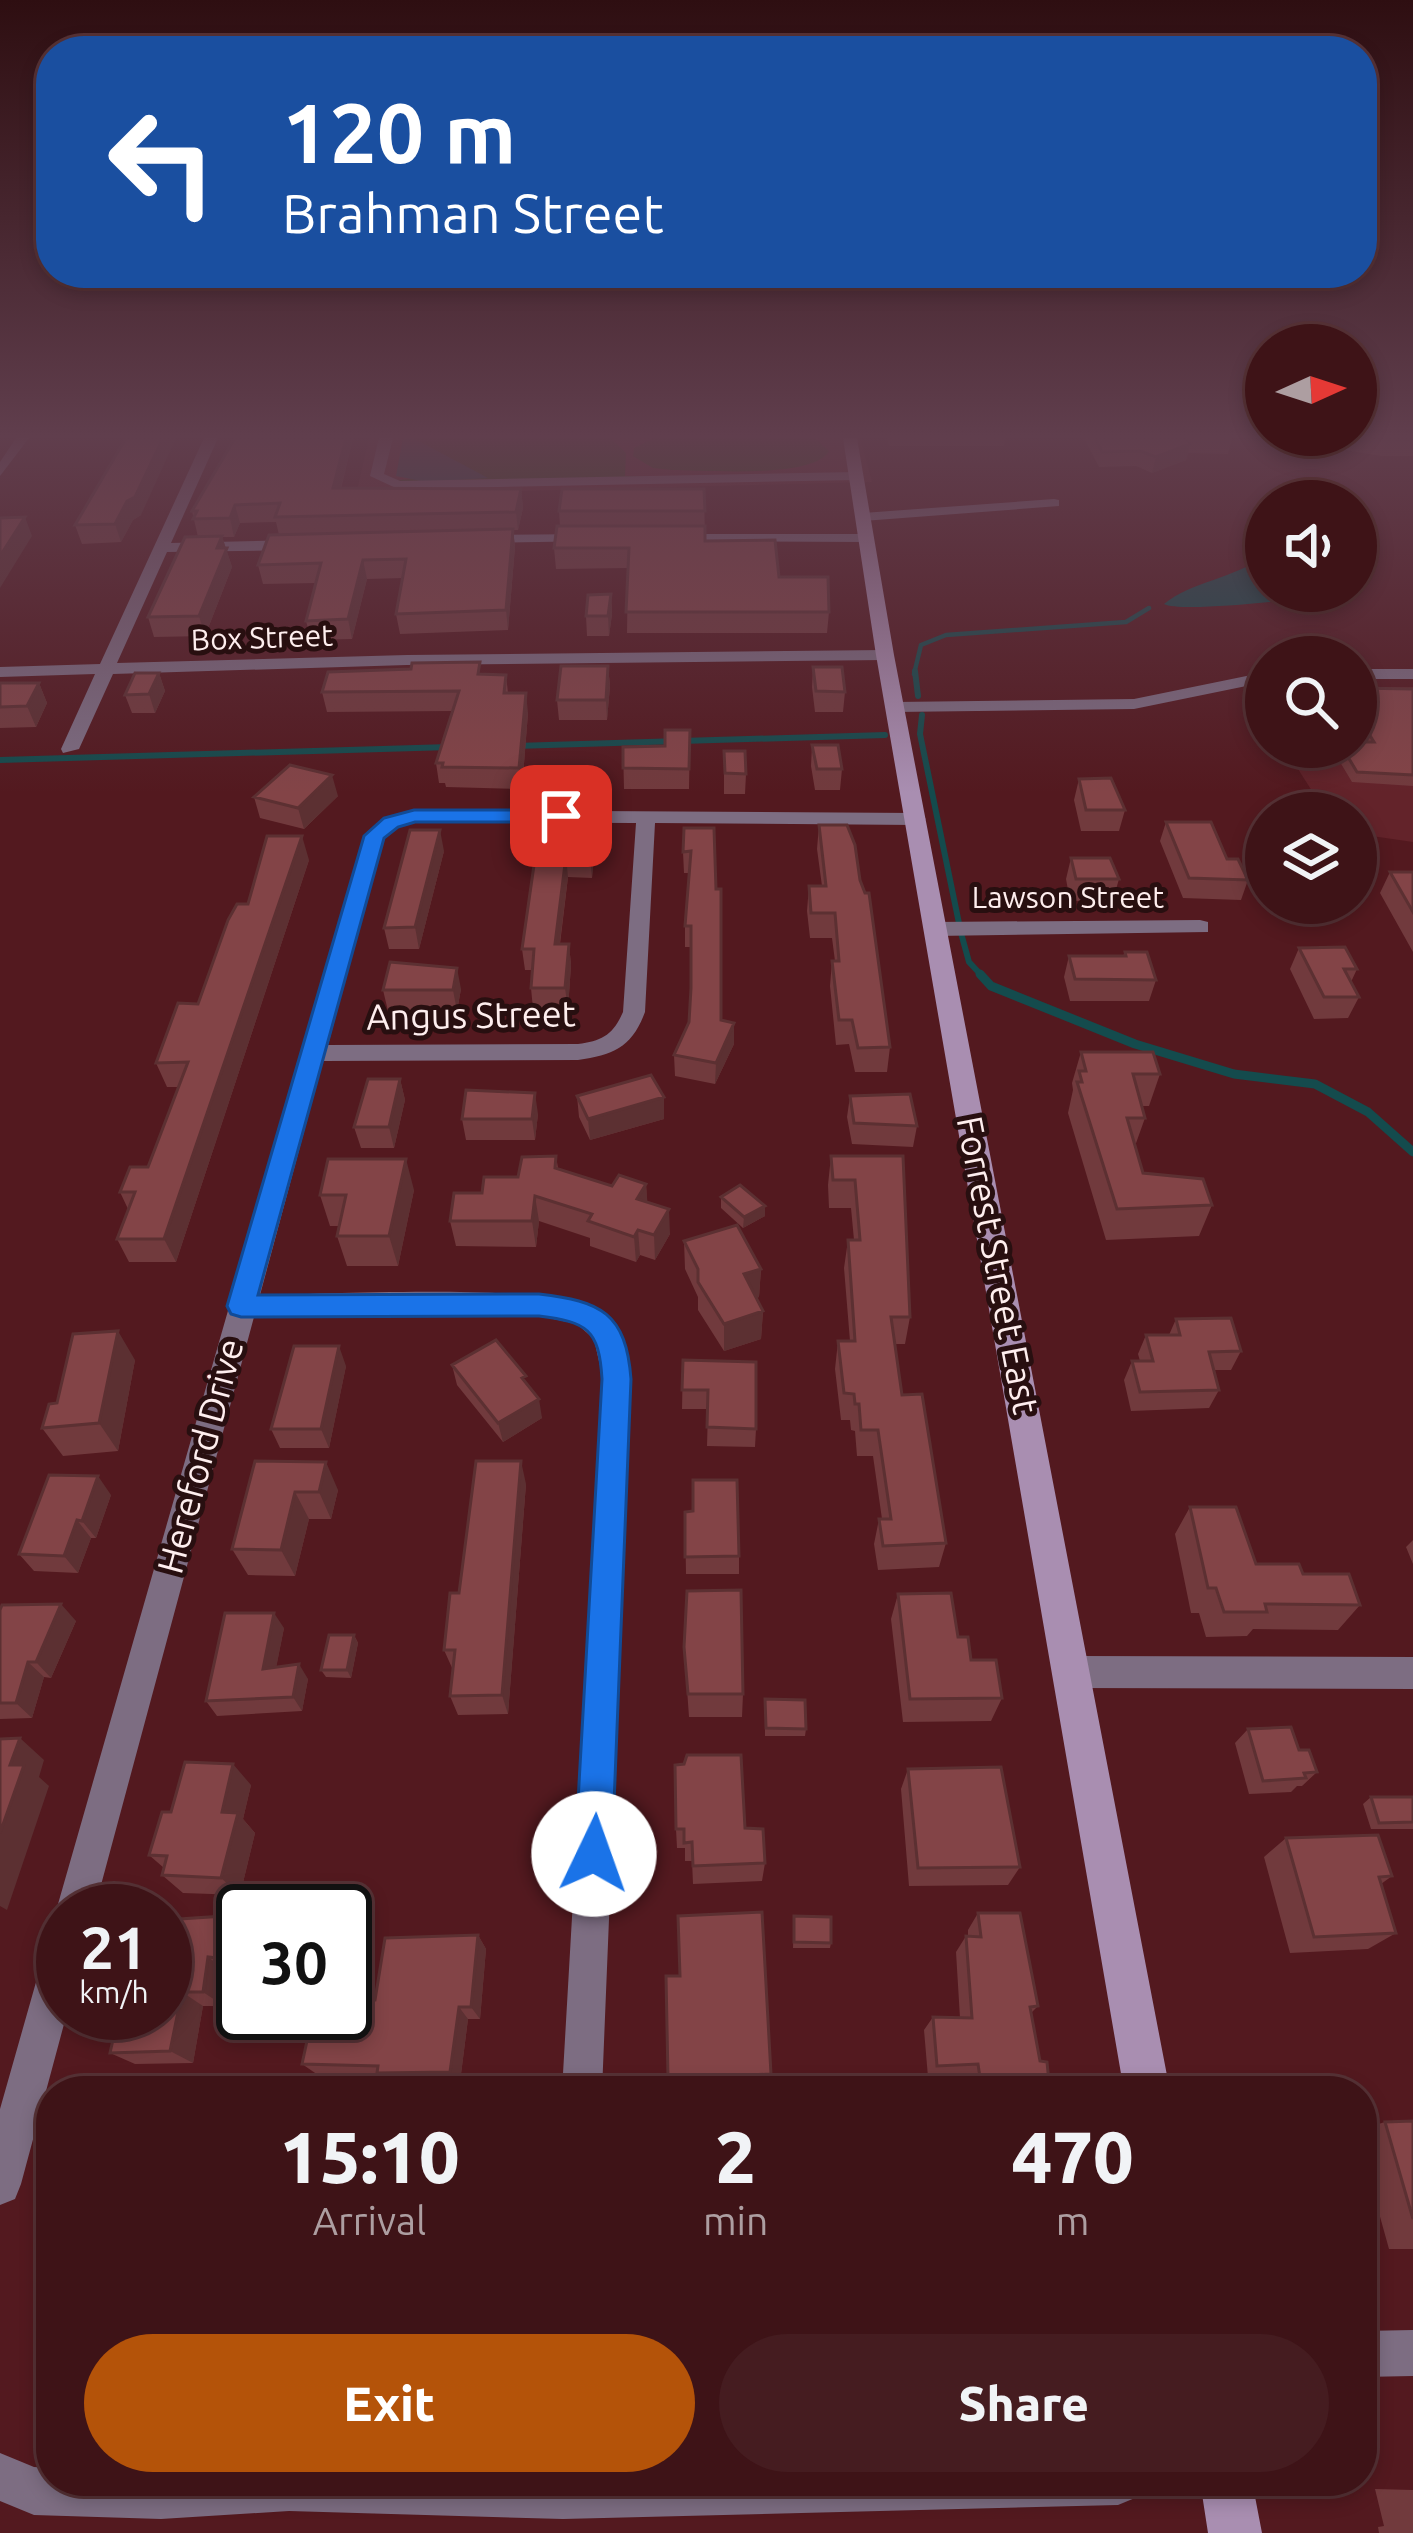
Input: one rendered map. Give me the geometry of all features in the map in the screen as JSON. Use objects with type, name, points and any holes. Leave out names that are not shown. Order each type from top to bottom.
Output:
[{"type":"main road","name":"Forrest Street East","points":[[869,556],[1144,2076]]},
{"type":"main road","points":[[1229,2496],[1235,2533]]},
{"type":"street","points":[[70,749],[154,556]]},
{"type":"street","name":"Box Street","points":[[0,672],[407,660],[885,655]]},
{"type":"street","points":[[1377,674],[1413,674]]},
{"type":"street","points":[[896,707],[1134,704],[1245,681]]},
{"type":"street","name":"Hereford Drive","points":[[82,1884],[374,836],[391,822],[414,816],[916,819]]},
{"type":"street","name":"Angus Street","points":[[311,1053],[520,1054],[606,1048],[626,1032],[634,1012],[646,818]]},
{"type":"street","name":"Lawson Street","points":[[935,928],[1200,927]]},
{"type":"street","points":[[241,1306],[539,1305],[575,1309],[604,1325],[615,1351],[616,1379],[583,2076]]},
{"type":"street","points":[[1074,1672],[1413,1673]]},
{"type":"street","points":[[0,2184],[39,2040]]},
{"type":"street","points":[[1377,2354],[1413,2353]]},
{"type":"street","points":[[0,2477],[36,2491]]},
{"type":"shaded area","points":[[1377,687],[1413,687],[1413,842],[1377,837],[1377,792],[1313,792],[1297,768],[1377,768]]},
{"type":"water","points":[[1245,567],[1245,604],[1164,604]]},
{"type":"building","points":[[176,556],[224,556],[199,616],[148,617]]},
{"type":"building","points":[[261,556],[511,556],[506,610],[396,614],[406,559],[363,560],[348,619],[306,621],[321,563],[258,565]]},
{"type":"building","points":[[629,556],[777,556],[779,577],[828,577],[829,612],[626,612]]},
{"type":"building","points":[[611,594],[608,616],[586,616],[588,595]]},
{"type":"building","points":[[480,662],[478,674],[506,675],[504,693],[526,693],[519,768],[442,767],[443,763],[436,763],[459,691],[322,692],[328,672]]},
{"type":"building","points":[[561,666],[608,666],[606,700],[557,700]]},
{"type":"building","points":[[813,667],[842,667],[845,692],[816,691]]},
{"type":"building","points":[[135,673],[159,673],[149,694],[125,695]]},
{"type":"building","points":[[0,683],[39,683],[27,706],[0,707]]},
{"type":"building","points":[[1377,688],[1413,689],[1413,775],[1357,772],[1355,768],[1377,768]]},
{"type":"building","points":[[665,730],[690,730],[689,769],[623,768],[623,747],[665,746]]},
{"type":"building","points":[[812,745],[838,745],[842,769],[817,769]]},
{"type":"building","points":[[724,751],[745,751],[746,774],[725,773]]},
{"type":"building","points":[[290,765],[332,775],[298,808],[254,797]]},
{"type":"building","points":[[1111,778],[1125,810],[1086,810],[1079,779]]},
{"type":"building","points":[[1166,822],[1211,822],[1227,859],[1238,859],[1245,874],[1245,880],[1189,878]]},
{"type":"building","points":[[559,824],[594,825],[590,856],[566,856],[555,944],[569,944],[565,988],[531,988],[534,949],[522,949],[538,837],[557,837]]},
{"type":"building","points":[[819,825],[847,825],[855,845],[860,880],[869,893],[890,1047],[858,1048],[852,1020],[839,1020],[832,961],[839,961],[835,913],[811,913],[809,886],[826,886]]},
{"type":"building","points":[[684,828],[714,828],[716,889],[721,889],[721,1020],[734,1023],[716,1063],[674,1055],[689,1022],[691,988],[691,926],[685,926],[691,851],[683,852]]},
{"type":"building","points":[[410,830],[440,830],[415,927],[384,928]]},
{"type":"building","points":[[267,836],[302,836],[164,1239],[117,1239],[135,1192],[120,1192],[130,1167],[148,1167],[188,1062],[156,1063],[178,1003],[198,1004],[228,920],[237,904],[248,904]]},
{"type":"building","points":[[1071,858],[1110,858],[1119,879],[1076,879]]},
{"type":"building","points":[[1390,872],[1413,872],[1413,912]]},
{"type":"building","points":[[1345,947],[1357,969],[1344,969],[1359,997],[1324,997],[1299,948]]},
{"type":"building","points":[[1125,952],[1147,952],[1156,980],[1075,979],[1069,956],[1126,956]]},
{"type":"building","points":[[390,962],[457,968],[453,990],[383,990]]},
{"type":"building","points":[[1081,1052],[1153,1052],[1160,1074],[1133,1074],[1145,1118],[1127,1118],[1143,1173],[1203,1179],[1212,1205],[1117,1209],[1077,1082],[1082,1082],[1079,1071],[1086,1071]]},
{"type":"building","points":[[651,1075],[664,1097],[588,1119],[577,1096]]},
{"type":"building","points":[[368,1079],[400,1079],[389,1127],[354,1127]]},
{"type":"building","points":[[466,1090],[535,1093],[532,1119],[462,1119]]},
{"type":"building","points":[[910,1094],[917,1126],[854,1123],[850,1096]]},
{"type":"building","points":[[556,1156],[555,1168],[612,1186],[619,1175],[646,1184],[637,1199],[669,1209],[654,1235],[638,1230],[634,1237],[588,1221],[592,1214],[535,1196],[532,1221],[450,1221],[454,1193],[482,1193],[484,1177],[518,1177],[522,1157]]},
{"type":"building","points":[[831,1156],[903,1156],[910,1317],[891,1317],[902,1395],[922,1394],[946,1543],[883,1546],[879,1519],[891,1519],[878,1430],[861,1430],[859,1404],[854,1394],[844,1393],[838,1341],[855,1341],[848,1240],[860,1240],[855,1180],[833,1180]]},
{"type":"building","points":[[328,1159],[406,1159],[389,1236],[337,1236],[346,1195],[320,1195]]},
{"type":"building","points":[[740,1185],[765,1206],[744,1217],[721,1197]]},
{"type":"building","points":[[737,1225],[761,1269],[744,1274],[763,1311],[724,1324],[698,1282],[698,1269],[684,1241]]},
{"type":"building","points":[[1231,1318],[1241,1351],[1209,1352],[1219,1390],[1140,1392],[1132,1361],[1153,1361],[1146,1335],[1180,1335],[1176,1319]]},
{"type":"building","points":[[118,1331],[99,1423],[42,1428],[49,1404],[57,1403],[73,1334]]},
{"type":"building","points":[[496,1340],[539,1399],[498,1423],[452,1365]]},
{"type":"building","points":[[294,1346],[339,1346],[321,1429],[271,1429]]},
{"type":"building","points":[[683,1360],[756,1362],[756,1429],[707,1427],[708,1390],[682,1390]]},
{"type":"building","points":[[255,1461],[326,1462],[319,1492],[295,1492],[281,1550],[232,1549]]},
{"type":"building","points":[[476,1461],[521,1461],[502,1695],[450,1696],[455,1650],[444,1650],[450,1593],[459,1593]]},
{"type":"building","points":[[49,1475],[98,1476],[64,1556],[19,1554]]},
{"type":"building","points":[[693,1480],[737,1480],[739,1556],[685,1557],[685,1512],[693,1511]]},
{"type":"building","points":[[1190,1507],[1236,1507],[1256,1564],[1299,1564],[1303,1574],[1349,1574],[1360,1605],[1265,1604],[1267,1612],[1224,1612],[1216,1588],[1208,1588]]},
{"type":"building","points":[[741,1590],[743,1694],[688,1694],[687,1591]]},
{"type":"building","points":[[951,1593],[958,1637],[968,1637],[971,1660],[996,1660],[1002,1698],[910,1699],[898,1594]]},
{"type":"building","points":[[61,1604],[36,1662],[28,1662],[16,1703],[0,1703],[2,1605]]},
{"type":"building","points":[[225,1613],[274,1613],[263,1669],[299,1664],[293,1697],[206,1701]]},
{"type":"building","points":[[329,1635],[354,1635],[347,1670],[321,1670]]},
{"type":"building","points":[[765,1699],[805,1700],[806,1729],[766,1728]]},
{"type":"building","points":[[1291,1727],[1299,1750],[1309,1750],[1317,1772],[1304,1773],[1306,1778],[1263,1781],[1248,1729]]},
{"type":"building","points":[[20,1738],[10,1765],[24,1765],[0,1833],[0,1739]]},
{"type":"building","points":[[687,1755],[741,1755],[745,1828],[763,1829],[765,1863],[693,1866],[692,1842],[684,1843],[684,1829],[676,1829],[675,1765],[684,1764]]},
{"type":"building","points":[[185,1762],[233,1764],[222,1812],[238,1813],[221,1878],[162,1875],[167,1856],[149,1855],[162,1812],[171,1812]]},
{"type":"building","points":[[1001,1767],[1020,1867],[918,1868],[908,1769]]},
{"type":"building","points":[[1371,1797],[1413,1797],[1413,1822],[1379,1823]]},
{"type":"building","points":[[1378,1835],[1392,1876],[1379,1877],[1396,1933],[1314,1937],[1286,1838]]},
{"type":"building","points":[[762,1912],[771,2074],[668,2076],[666,1976],[680,1976],[678,1916]]},
{"type":"building","points":[[978,1913],[1020,1913],[1038,2006],[1030,2007],[1040,2061],[1047,2062],[1048,2076],[980,2076],[978,2064],[937,2066],[933,2017],[972,2018],[966,1936],[981,1937]]},
{"type":"building","points":[[794,1916],[831,1917],[831,1943],[794,1942]]},
{"type":"building","points":[[216,1917],[216,1958],[208,1957],[203,1992],[192,1992],[192,1918]]},
{"type":"building","points":[[478,1935],[471,2007],[459,2007],[450,2072],[377,2073],[378,2066],[302,2064],[307,2040],[372,2040],[372,2000],[385,1938]]},
{"type":"building","points":[[113,2040],[172,2040],[170,2051],[110,2053]]},
{"type":"building","points":[[1413,2121],[1413,2219],[1385,2122]]},
{"type":"waterway","points":[[914,674],[921,645],[946,635],[1126,622],[1149,608]]},
{"type":"waterway","points":[[915,671],[918,696]]},
{"type":"waterway","points":[[922,715],[920,734],[961,933],[969,962],[983,977]]},
{"type":"waterway","points":[[515,746],[885,735]]},
{"type":"waterway","points":[[0,760],[450,747]]},
{"type":"waterway","points":[[980,974],[991,986],[1135,1044],[1234,1074],[1315,1084],[1368,1112],[1413,1152]]},
{"type":"route","points":[[561,816],[414,816],[391,822],[374,836],[241,1306],[539,1305],[575,1309],[604,1325],[615,1351],[616,1379],[594,1854]]}]
